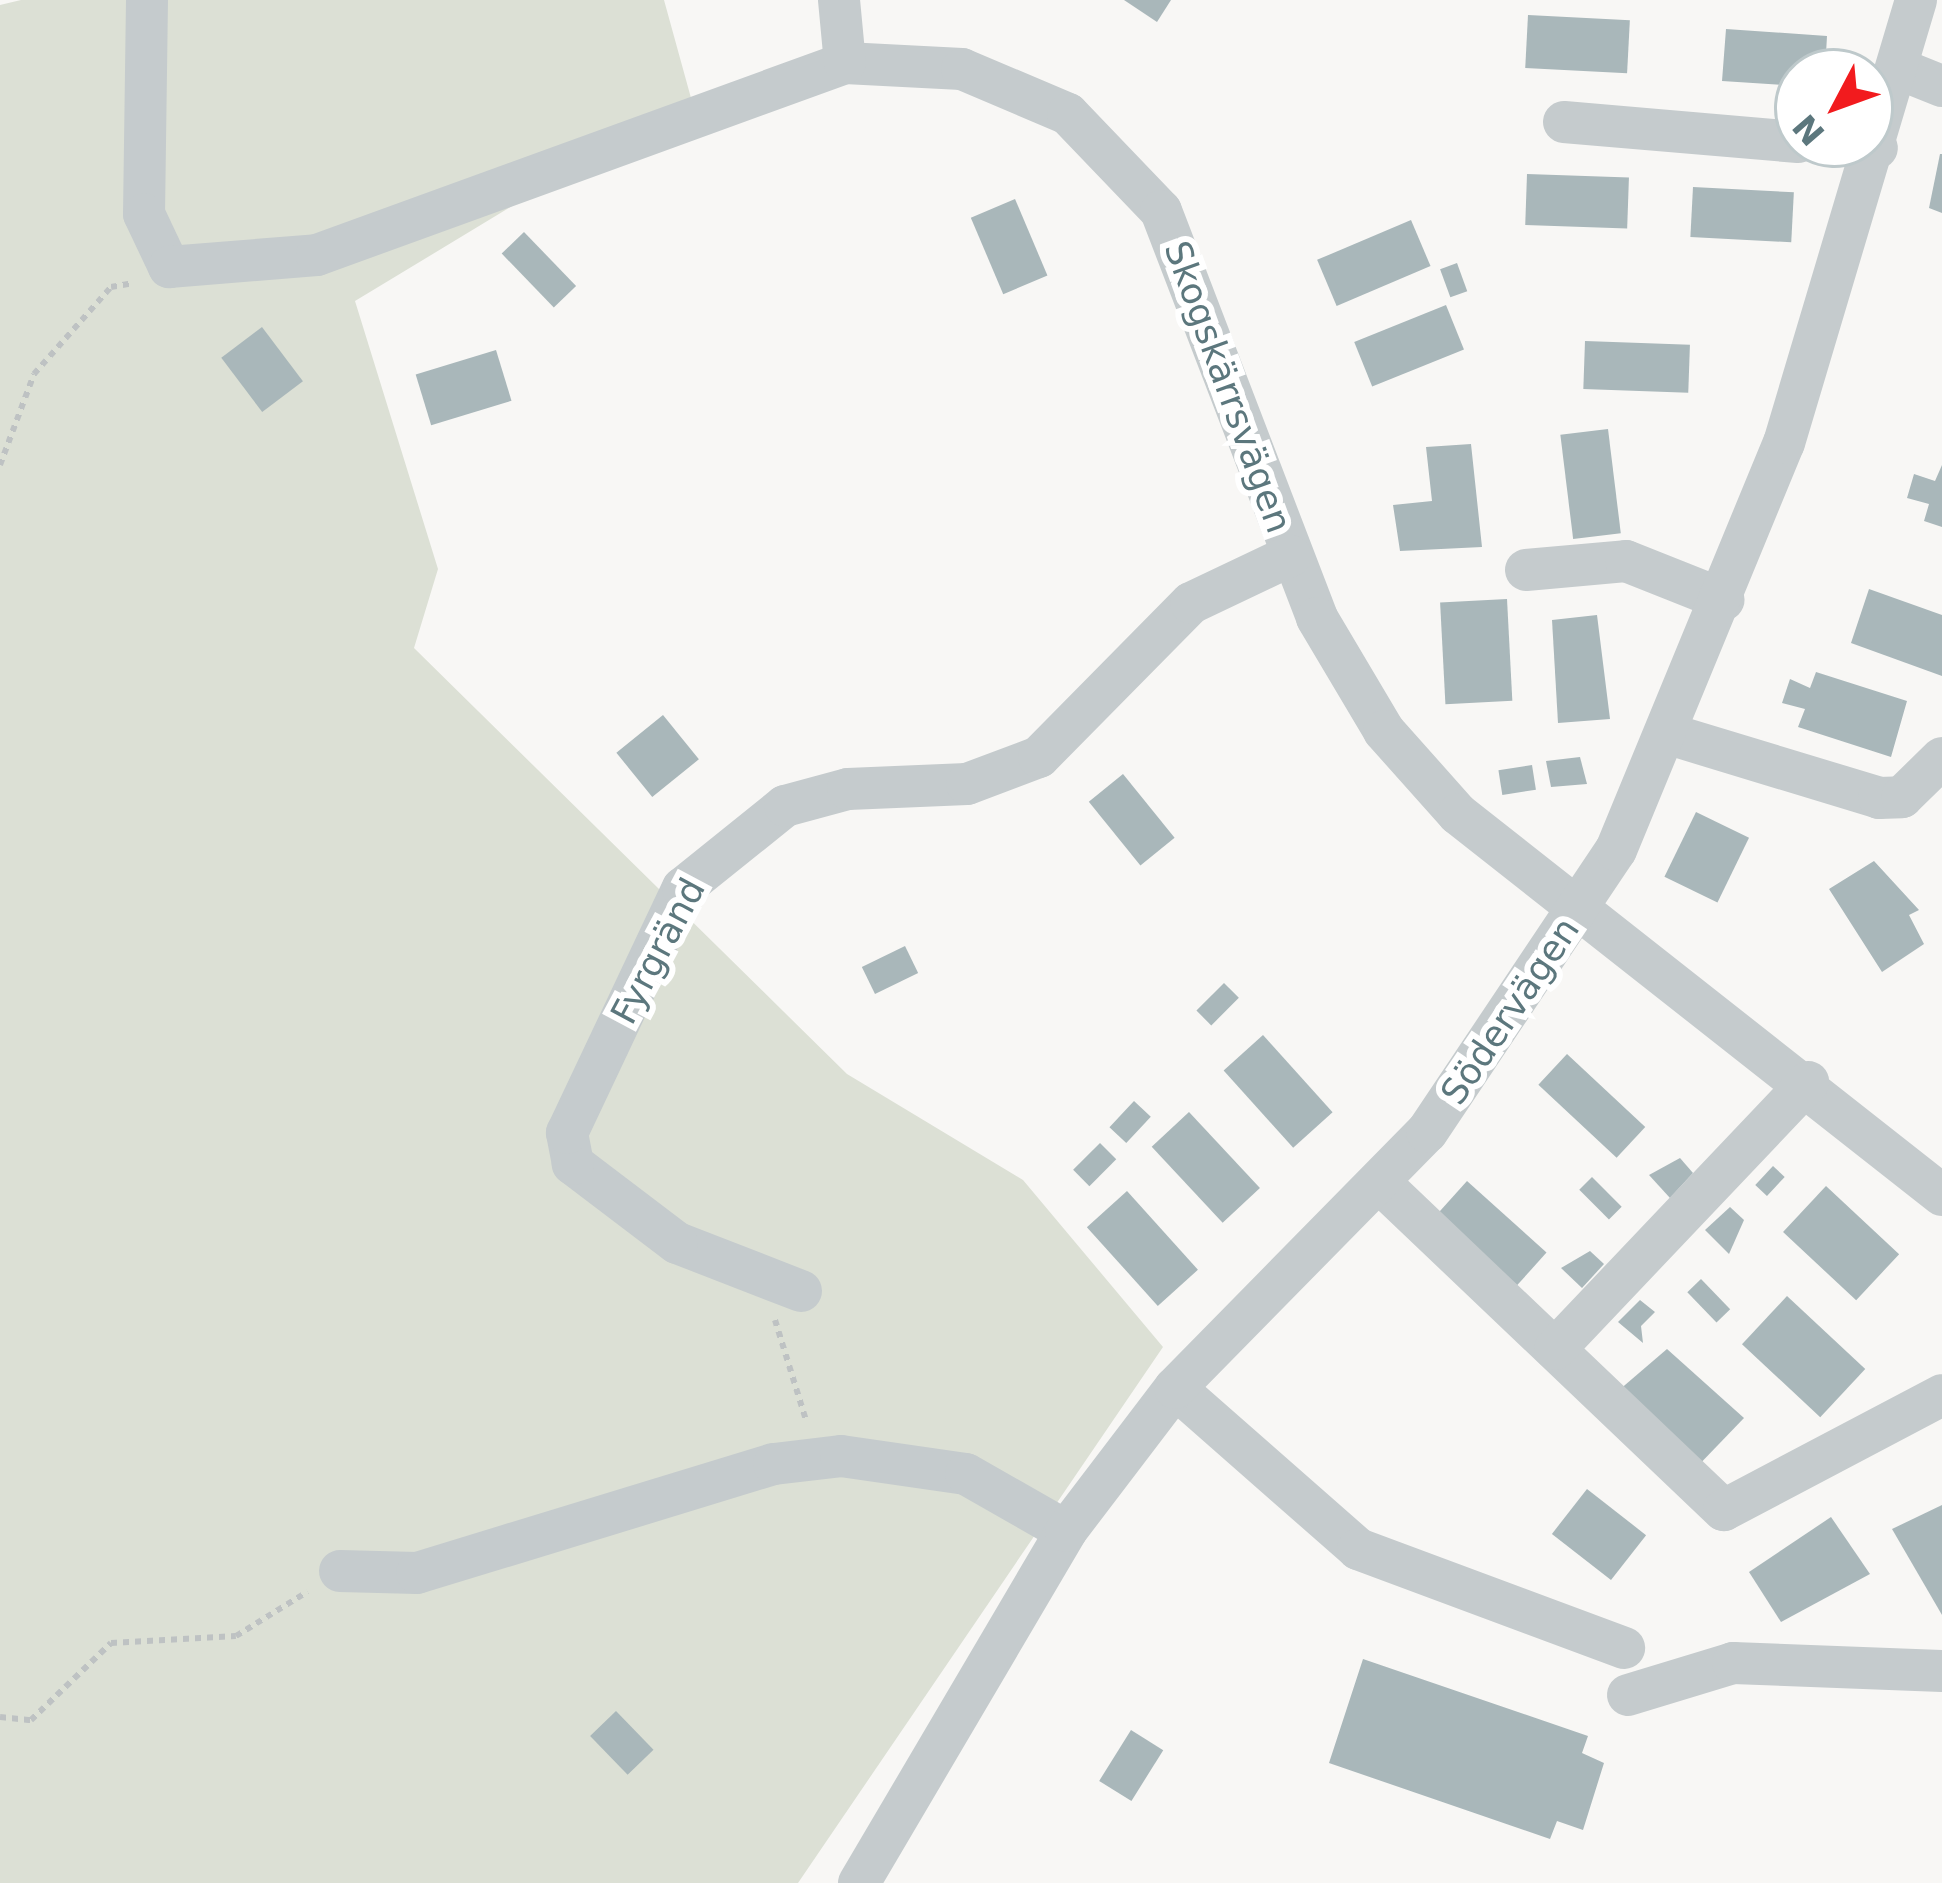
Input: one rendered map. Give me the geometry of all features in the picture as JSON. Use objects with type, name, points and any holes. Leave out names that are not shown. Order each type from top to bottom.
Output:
[{"type":"street","points":[[147,0],[144,214],[169,267]]},
{"type":"street","points":[[839,0],[845,64]]},
{"type":"street","name":"Södervägen","points":[[1894,95],[1916,0]]},
{"type":"street","name":"Skogskärrsvägen","points":[[169,267],[253,267],[374,238],[845,64],[962,69],[1014,85],[1068,114],[1161,211],[1189,273],[1290,556],[1384,731],[1458,814],[1577,910],[1808,1082],[1935,1169]]},
{"type":"street","points":[[1902,70],[1942,86]]},
{"type":"street","points":[[1564,122],[1774,140]]},
{"type":"street","name":"Södervägen","points":[[859,1883],[1066,1531],[1175,1388],[1379,1181],[1491,1050],[1577,910],[1669,734],[1724,600],[1870,168]]},
{"type":"street","name":"Fyrgränd","points":[[801,1291],[698,1255],[573,1164],[567,1133],[683,888],[784,806],[848,790],[967,784],[1040,757],[1191,603],[1290,556]]},
{"type":"street","points":[[1526,570],[1626,561],[1724,600]]},
{"type":"street","points":[[1669,734],[1879,798],[1903,797],[1942,758]]},
{"type":"street","points":[[1555,1349],[1808,1082]]},
{"type":"street","points":[[1379,1181],[1724,1510],[1942,1395]]},
{"type":"street","points":[[1175,1388],[1358,1549],[1624,1648]]},
{"type":"street","points":[[340,1571],[418,1573],[774,1464],[841,1456],[966,1474],[1066,1531]]},
{"type":"street","points":[[1628,1696],[1733,1663],[1942,1671]]},
{"type":"path","points":[[0,465],[34,374],[110,287],[169,267]]},
{"type":"path","points":[[801,1291],[772,1324],[812,1442],[841,1456]]},
{"type":"path","points":[[0,1717],[32,1720],[111,1642],[236,1636],[340,1571]]},
{"type":"shaded area","points":[[21,0],[664,0],[691,98],[355,301],[438,569],[414,648],[847,1074],[1023,1180],[1163,1347],[798,1883],[0,1883],[0,5]]},
{"type":"building","points":[[1124,0],[1171,0],[1157,22]]},
{"type":"building","points":[[1528,15],[1630,20],[1627,73],[1525,68]]},
{"type":"building","points":[[1726,29],[1827,36],[1826,48],[1774,48],[1774,84],[1722,81]]},
{"type":"building","points":[[1942,154],[1942,213],[1929,208]]},
{"type":"building","points":[[1527,174],[1629,178],[1627,229],[1525,225]]},
{"type":"building","points":[[1693,187],[1794,192],[1791,242],[1690,237]]},
{"type":"building","points":[[1015,199],[1047,275],[1003,294],[971,218]]},
{"type":"building","points":[[1411,220],[1431,266],[1337,306],[1317,260]]},
{"type":"building","points":[[524,232],[576,286],[554,307],[502,254]]},
{"type":"building","points":[[1457,263],[1467,291],[1450,297],[1440,269]]},
{"type":"building","points":[[1446,305],[1464,350],[1372,387],[1354,342]]},
{"type":"building","points":[[262,327],[303,381],[262,412],[221,358]]},
{"type":"building","points":[[1585,341],[1690,345],[1688,393],[1583,389]]},
{"type":"building","points":[[496,350],[511,401],[431,425],[416,375]]},
{"type":"building","points":[[1608,429],[1621,533],[1573,539],[1560,435]]},
{"type":"building","points":[[1471,444],[1482,547],[1400,551],[1393,505],[1432,501],[1426,447]]},
{"type":"building","points":[[1942,465],[1942,527],[1924,521],[1929,504],[1907,498],[1914,474],[1935,481]]},
{"type":"building","points":[[1869,589],[1942,615],[1942,676],[1851,643]]},
{"type":"building","points":[[1507,599],[1512,701],[1445,704],[1440,603]]},
{"type":"building","points":[[1597,615],[1610,719],[1558,723],[1552,620]]},
{"type":"building","points":[[1816,672],[1907,701],[1891,757],[1798,727],[1805,709],[1782,703],[1790,679],[1810,688]]},
{"type":"building","points":[[663,715],[699,759],[652,797],[616,753]]},
{"type":"building","points":[[1580,757],[1587,784],[1551,787],[1546,761]]},
{"type":"building","points":[[1532,765],[1536,790],[1502,795],[1498,770]]},
{"type":"building","points":[[1123,774],[1175,838],[1140,865],[1089,802]]},
{"type":"building","points":[[1696,812],[1749,838],[1717,903],[1664,877]]},
{"type":"building","points":[[1874,861],[1919,910],[1909,915],[1924,944],[1882,972],[1829,889]]},
{"type":"building","points":[[905,946],[918,973],[875,994],[862,967]]},
{"type":"building","points":[[1224,983],[1239,998],[1211,1025],[1196,1011]]},
{"type":"building","points":[[1263,1035],[1333,1112],[1293,1148],[1224,1070]]},
{"type":"building","points":[[1567,1054],[1645,1127],[1617,1158],[1538,1085]]},
{"type":"building","points":[[1134,1101],[1151,1117],[1126,1143],[1109,1127]]},
{"type":"building","points":[[1189,1112],[1260,1188],[1223,1223],[1152,1147]]},
{"type":"building","points":[[1100,1143],[1116,1159],[1089,1186],[1073,1170]]},
{"type":"building","points":[[1680,1158],[1693,1173],[1670,1198],[1649,1175]]},
{"type":"building","points":[[1773,1166],[1785,1177],[1767,1196],[1755,1185]]},
{"type":"building","points":[[1592,1177],[1622,1207],[1609,1219],[1579,1190]]},
{"type":"building","points":[[1467,1181],[1547,1253],[1517,1285],[1438,1214]]},
{"type":"building","points":[[1826,1186],[1899,1254],[1856,1300],[1783,1232]]},
{"type":"building","points":[[1127,1191],[1198,1270],[1158,1306],[1087,1227]]},
{"type":"building","points":[[1730,1207],[1744,1220],[1729,1254],[1705,1230]]},
{"type":"building","points":[[1590,1251],[1604,1264],[1582,1288],[1561,1268]]},
{"type":"building","points":[[1701,1279],[1730,1309],[1717,1322],[1687,1292]]},
{"type":"building","points":[[1787,1296],[1865,1369],[1820,1417],[1742,1344]]},
{"type":"building","points":[[1640,1300],[1655,1312],[1641,1326],[1643,1343],[1618,1322]]},
{"type":"building","points":[[1667,1349],[1744,1418],[1692,1472],[1618,1391]]},
{"type":"building","points":[[1587,1489],[1646,1535],[1611,1580],[1552,1534]]},
{"type":"building","points":[[1942,1505],[1942,1615],[1892,1529]]},
{"type":"building","points":[[1831,1517],[1870,1574],[1781,1622],[1749,1572]]},
{"type":"building","points":[[1363,1659],[1588,1736],[1582,1753],[1604,1763],[1583,1830],[1557,1821],[1550,1839],[1329,1763]]},
{"type":"building","points":[[616,1711],[654,1750],[628,1775],[590,1736]]},
{"type":"building","points":[[1131,1730],[1163,1750],[1131,1801],[1099,1781]]}]
